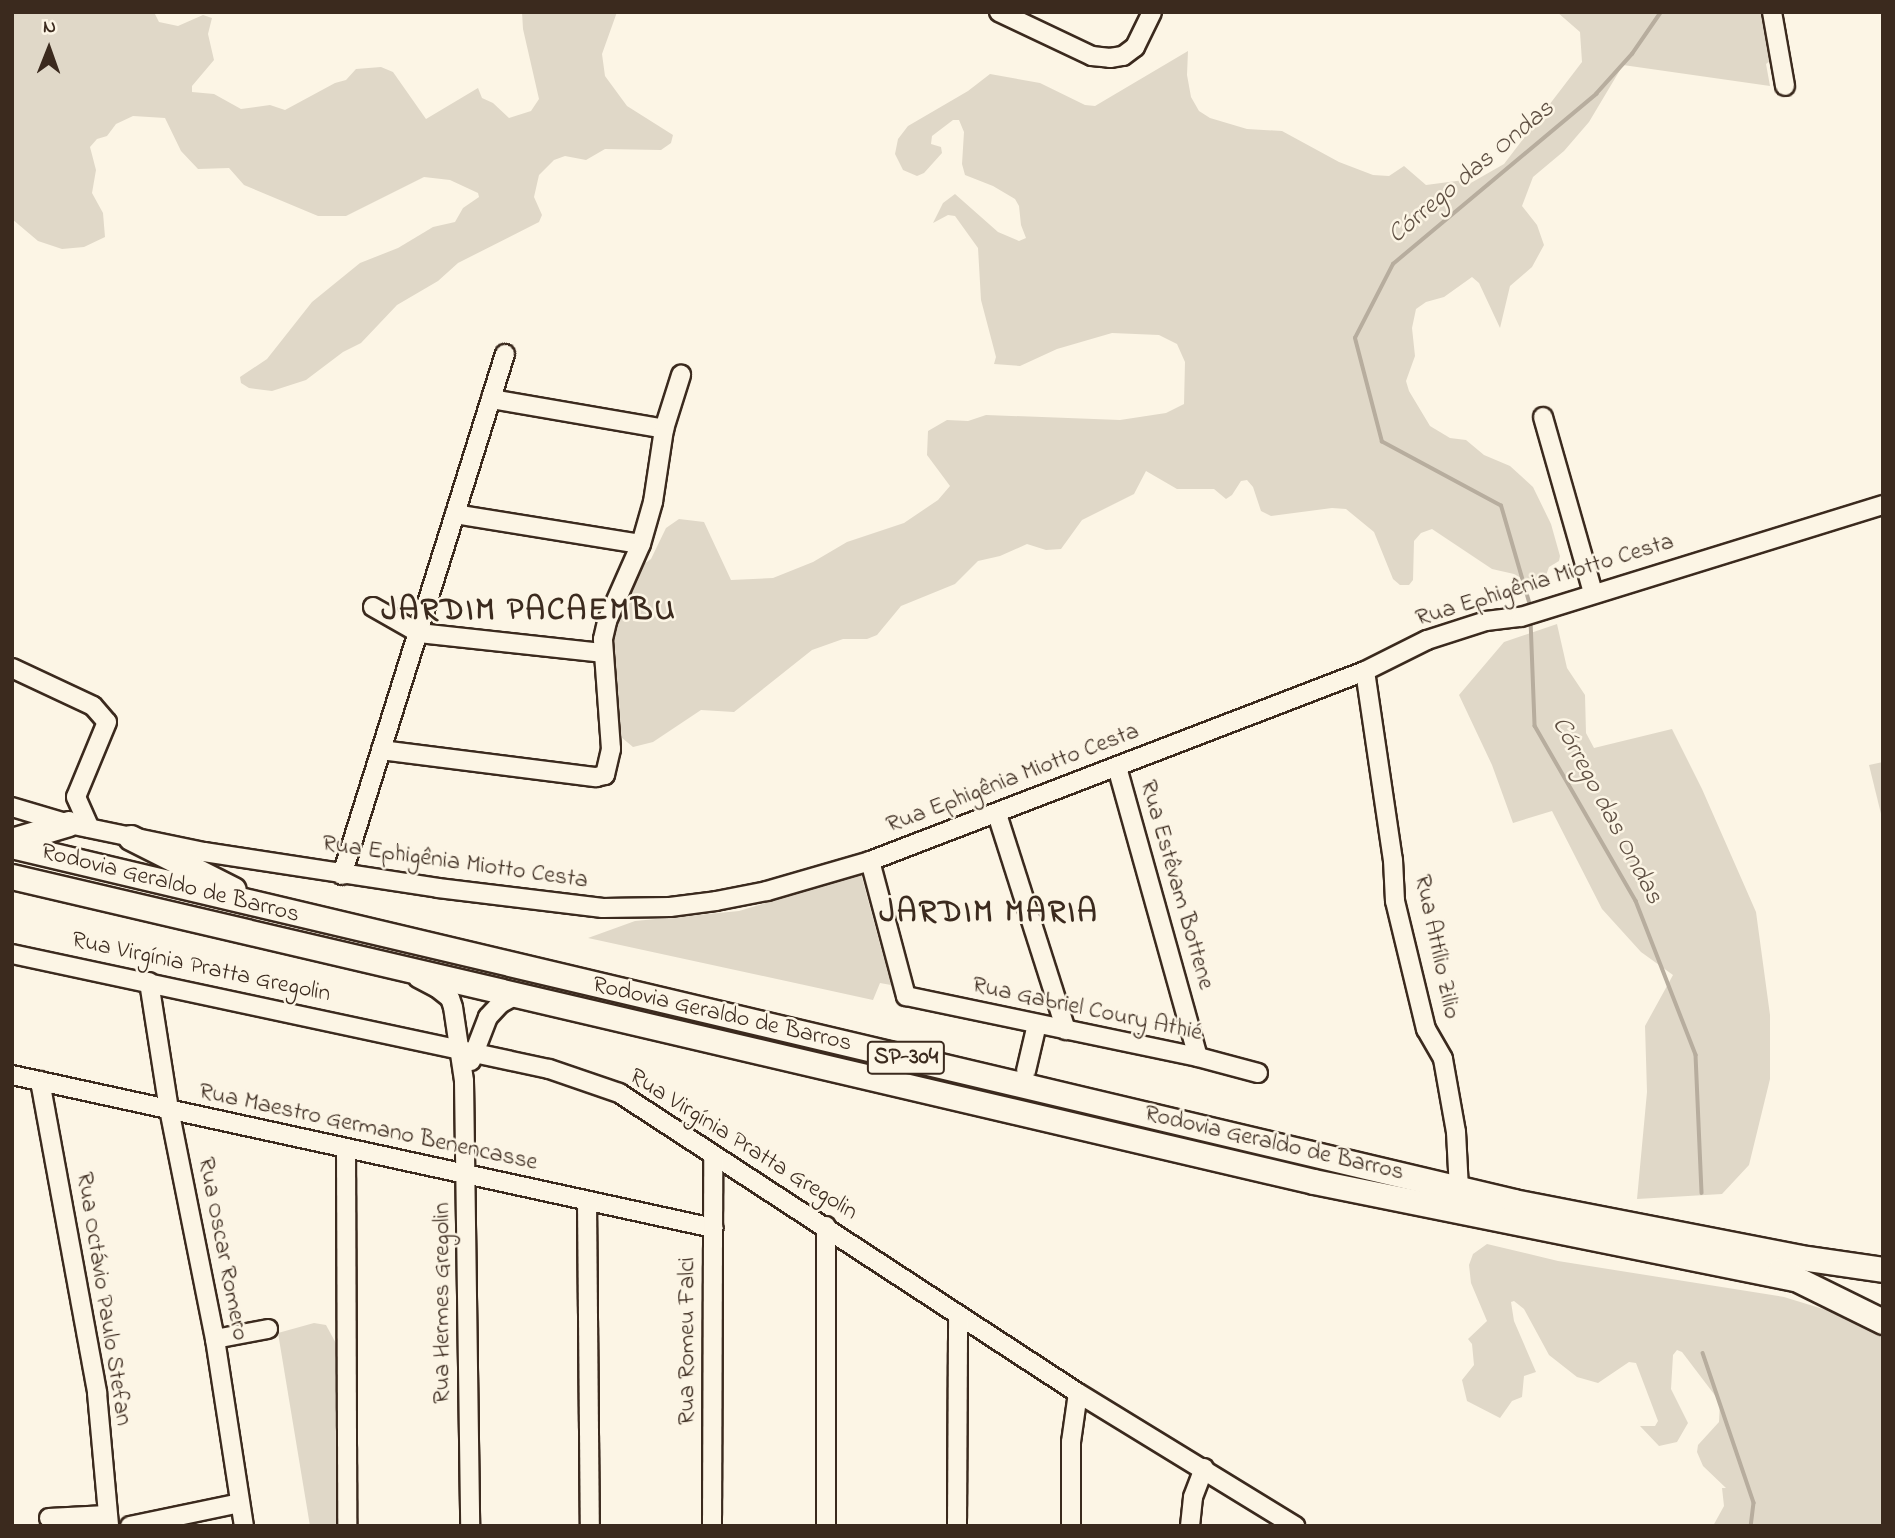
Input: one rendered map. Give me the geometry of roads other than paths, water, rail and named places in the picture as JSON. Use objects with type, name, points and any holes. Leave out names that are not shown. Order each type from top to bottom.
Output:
[{"type":"highway","points":[[12,844],[80,826]]},
{"type":"highway","points":[[131,838],[272,909]]},
{"type":"highway","name":"Rodovia Geraldo de Barros","points":[[12,844],[272,909],[1459,1189],[1738,1246],[1797,1269]]},
{"type":"highway","name":"Rodovia Geraldo de Barros","points":[[12,877],[1314,1182],[1797,1269]]},
{"type":"highway","points":[[844,1043],[901,1044],[1026,1071],[1141,1100],[1218,1131]]},
{"type":"highway","points":[[1797,1269],[1883,1270]]},
{"type":"highway","points":[[1797,1269],[1883,1322]]},
{"type":"street","points":[[999,12],[1018,16],[1092,56],[1110,58],[1123,56],[1135,47],[1152,12]]},
{"type":"street","points":[[1772,12],[1785,86]]},
{"type":"street","points":[[342,875],[505,354]]},
{"type":"street","points":[[381,750],[596,777],[605,775],[610,764],[602,653],[607,621],[641,544],[653,502],[664,429],[681,375]]},
{"type":"street","points":[[491,399],[664,429]]},
{"type":"street","points":[[1543,418],[1593,592]]},
{"type":"street","name":"Rua Ephigênia Miotto Cesta","points":[[12,807],[131,838],[342,875],[603,908],[649,908],[716,901],[767,891],[870,861],[1365,671],[1427,640],[1486,621],[1521,617],[1593,592],[1883,505]]},
{"type":"street","points":[[455,514],[641,544]]},
{"type":"street","points":[[373,607],[419,633],[602,653]]},
{"type":"street","points":[[12,668],[93,706],[107,722],[76,797],[80,826]]},
{"type":"street","name":"Rua Attílio Zilio","points":[[1365,671],[1393,860],[1395,901],[1426,1029],[1443,1059],[1456,1132],[1459,1189]]},
{"type":"street","name":"Rua Estêvam Bottene","points":[[1117,767],[1198,1057]]},
{"type":"street","points":[[997,814],[1066,1030]]},
{"type":"street","name":"Rua Gabriel Coury Athié","points":[[870,861],[906,996],[1198,1057],[1258,1073]]},
{"type":"street","name":"Rua Virgínia Pratta Gregolin","points":[[12,954],[467,1051],[582,1078],[619,1093],[713,1157],[826,1226],[1077,1393],[1204,1468],[1295,1526]]},
{"type":"street","name":"Rua Hermes Gregolin","points":[[392,965],[437,988],[450,998],[467,1051],[464,1080],[470,1526]]},
{"type":"street","name":"Rua Oscar Romero","points":[[149,982],[169,1109],[215,1339],[244,1526]]},
{"type":"street","name":"Rua Hermes Gregolin","points":[[467,1051],[494,1009],[518,994]]},
{"type":"street","points":[[435,1044],[457,1017]]},
{"type":"street","points":[[1026,1071],[1037,1024]]},
{"type":"street","name":"Rua Maestro Germano Benencasse","points":[[12,1075],[713,1228]]},
{"type":"street","name":"Rua Octávio Paulo Stefan","points":[[40,1081],[97,1393],[108,1520]]},
{"type":"street","points":[[346,1149],[347,1526]]},
{"type":"street","name":"Rua Romeu Falci","points":[[712,1526],[713,1157]]},
{"type":"street","points":[[587,1202],[590,1526]]},
{"type":"street","points":[[826,1226],[826,1526]]},
{"type":"street","points":[[957,1526],[958,1316]]},
{"type":"street","points":[[215,1339],[268,1329]]},
{"type":"street","points":[[1072,1526],[1071,1442],[1077,1393]]},
{"type":"street","points":[[1190,1526],[1193,1496],[1204,1468]]},
{"type":"street","points":[[130,1526],[240,1503]]},
{"type":"street","points":[[49,1518],[108,1520]]},
{"type":"waterway","name":"Córrego das Ondas","points":[[1531,609],[1501,506],[1382,442],[1355,338],[1393,264],[1596,94],[1632,54],[1661,12]]},
{"type":"waterway","name":"Córrego das Ondas","points":[[1531,620],[1535,726],[1636,901],[1696,1055],[1702,1193]]},
{"type":"waterway","name":"Córrego das Ondas","points":[[1703,1353],[1754,1503],[1751,1526]]},
{"type":"district","name":"JARDIM PACAEMBU","points":[[529,612]]},
{"type":"district","name":"JARDIM MARIA","points":[[989,914]]}]
